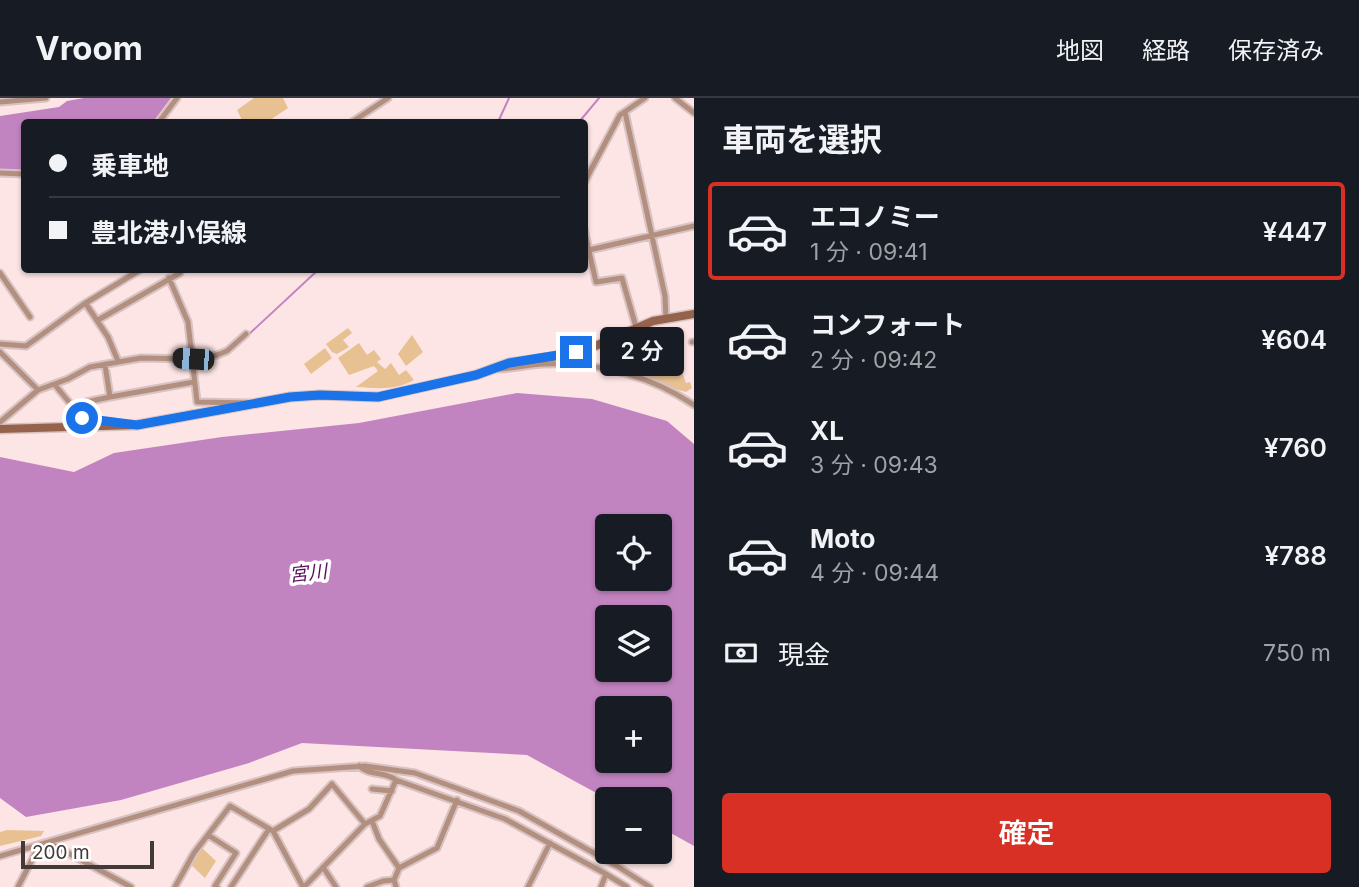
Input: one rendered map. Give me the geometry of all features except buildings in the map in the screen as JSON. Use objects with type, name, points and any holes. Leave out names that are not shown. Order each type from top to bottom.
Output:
[{"type":"main road","points":[[0,429],[137,425],[251,403],[320,395],[378,397],[496,369],[509,363],[559,356],[593,347],[636,327],[694,314]]},
{"type":"street","points":[[0,102],[46,98]]},
{"type":"street","points":[[161,119],[177,98]]},
{"type":"street","points":[[356,119],[388,98]]},
{"type":"street","points":[[588,175],[620,115],[645,98]]},
{"type":"street","points":[[675,98],[694,113]]},
{"type":"street","points":[[625,112],[665,296],[666,319]]},
{"type":"street","points":[[0,173],[21,174]]},
{"type":"street","points":[[589,250],[694,226]]},
{"type":"street","points":[[588,246],[596,282],[622,278],[636,327]]},
{"type":"street","points":[[0,344],[26,346],[135,273]]},
{"type":"street","points":[[98,320],[180,273]]},
{"type":"street","points":[[1,277],[30,317]]},
{"type":"street","points":[[169,278],[188,322],[197,402],[251,403]]},
{"type":"street","points":[[86,304],[98,320],[118,361]]},
{"type":"street","points":[[0,422],[38,390],[55,385],[90,367],[152,357],[193,359],[220,354],[246,334]]},
{"type":"street","points":[[0,352],[38,390]]},
{"type":"street","points":[[496,369],[543,364],[593,366],[650,382],[694,405]]},
{"type":"street","points":[[105,365],[110,397]]},
{"type":"street","points":[[72,405],[194,382]]},
{"type":"street","points":[[55,385],[82,418],[137,425]]},
{"type":"street","points":[[359,766],[364,771],[389,775],[396,780],[505,819],[628,887]]},
{"type":"street","points":[[0,856],[293,771],[359,766],[415,773],[510,808],[618,866],[650,887]]},
{"type":"street","points":[[175,887],[194,853],[230,806],[271,830],[303,887],[365,824],[380,816],[396,780]]},
{"type":"street","points":[[231,887],[271,830],[309,809],[332,784],[365,824]]},
{"type":"street","points":[[372,789],[392,791]]},
{"type":"street","points":[[367,887],[383,881],[395,884],[399,868],[437,848],[457,800]]},
{"type":"street","points":[[372,821],[379,839],[399,868]]},
{"type":"street","points":[[208,835],[238,851],[215,886],[218,887]]},
{"type":"street","points":[[528,887],[550,843]]},
{"type":"street","points":[[18,887],[36,852],[55,846],[131,887]]},
{"type":"street","points":[[323,867],[336,887]]},
{"type":"street","points":[[601,887],[606,874]]},
{"type":"shaded area","points":[[254,98],[283,98],[288,108],[272,119],[242,119],[237,110]]},
{"type":"shaded area","points":[[348,328],[352,333],[343,340],[349,347],[337,354],[332,352],[326,344]]},
{"type":"shaded area","points":[[412,335],[423,352],[406,366],[398,354]]},
{"type":"shaded area","points":[[359,343],[367,355],[374,350],[381,359],[377,362],[385,369],[391,363],[399,375],[406,370],[414,380],[393,387],[356,387],[378,371],[374,366],[349,375],[338,358]]},
{"type":"shaded area","points":[[325,348],[332,358],[311,374],[304,364]]},
{"type":"shaded area","points":[[677,358],[686,383],[690,382],[692,388],[686,392],[616,368],[632,364],[636,367],[661,368],[663,366],[660,361]]},
{"type":"shaded area","points":[[44,831],[41,836],[0,846],[0,832]]},
{"type":"shaded area","points":[[201,847],[216,861],[205,878],[190,864]]},
{"type":"water","points":[[84,98],[171,98],[155,119],[21,119],[21,171],[0,169],[0,116],[59,107],[67,101]]},
{"type":"water","name":"宮川","points":[[517,393],[592,399],[667,421],[694,444],[694,846],[672,834],[672,787],[595,787],[595,792],[527,755],[302,743],[249,763],[121,800],[26,817],[0,798],[0,457],[74,472],[114,453],[222,437],[359,423]]},
{"type":"waterway","points":[[499,119],[509,98]]},
{"type":"waterway","points":[[582,119],[599,98]]},
{"type":"waterway","points":[[247,336],[315,273]]},
{"type":"route","points":[[82,418],[137,425],[290,397],[378,397],[476,375],[509,363],[576,352]]}]
